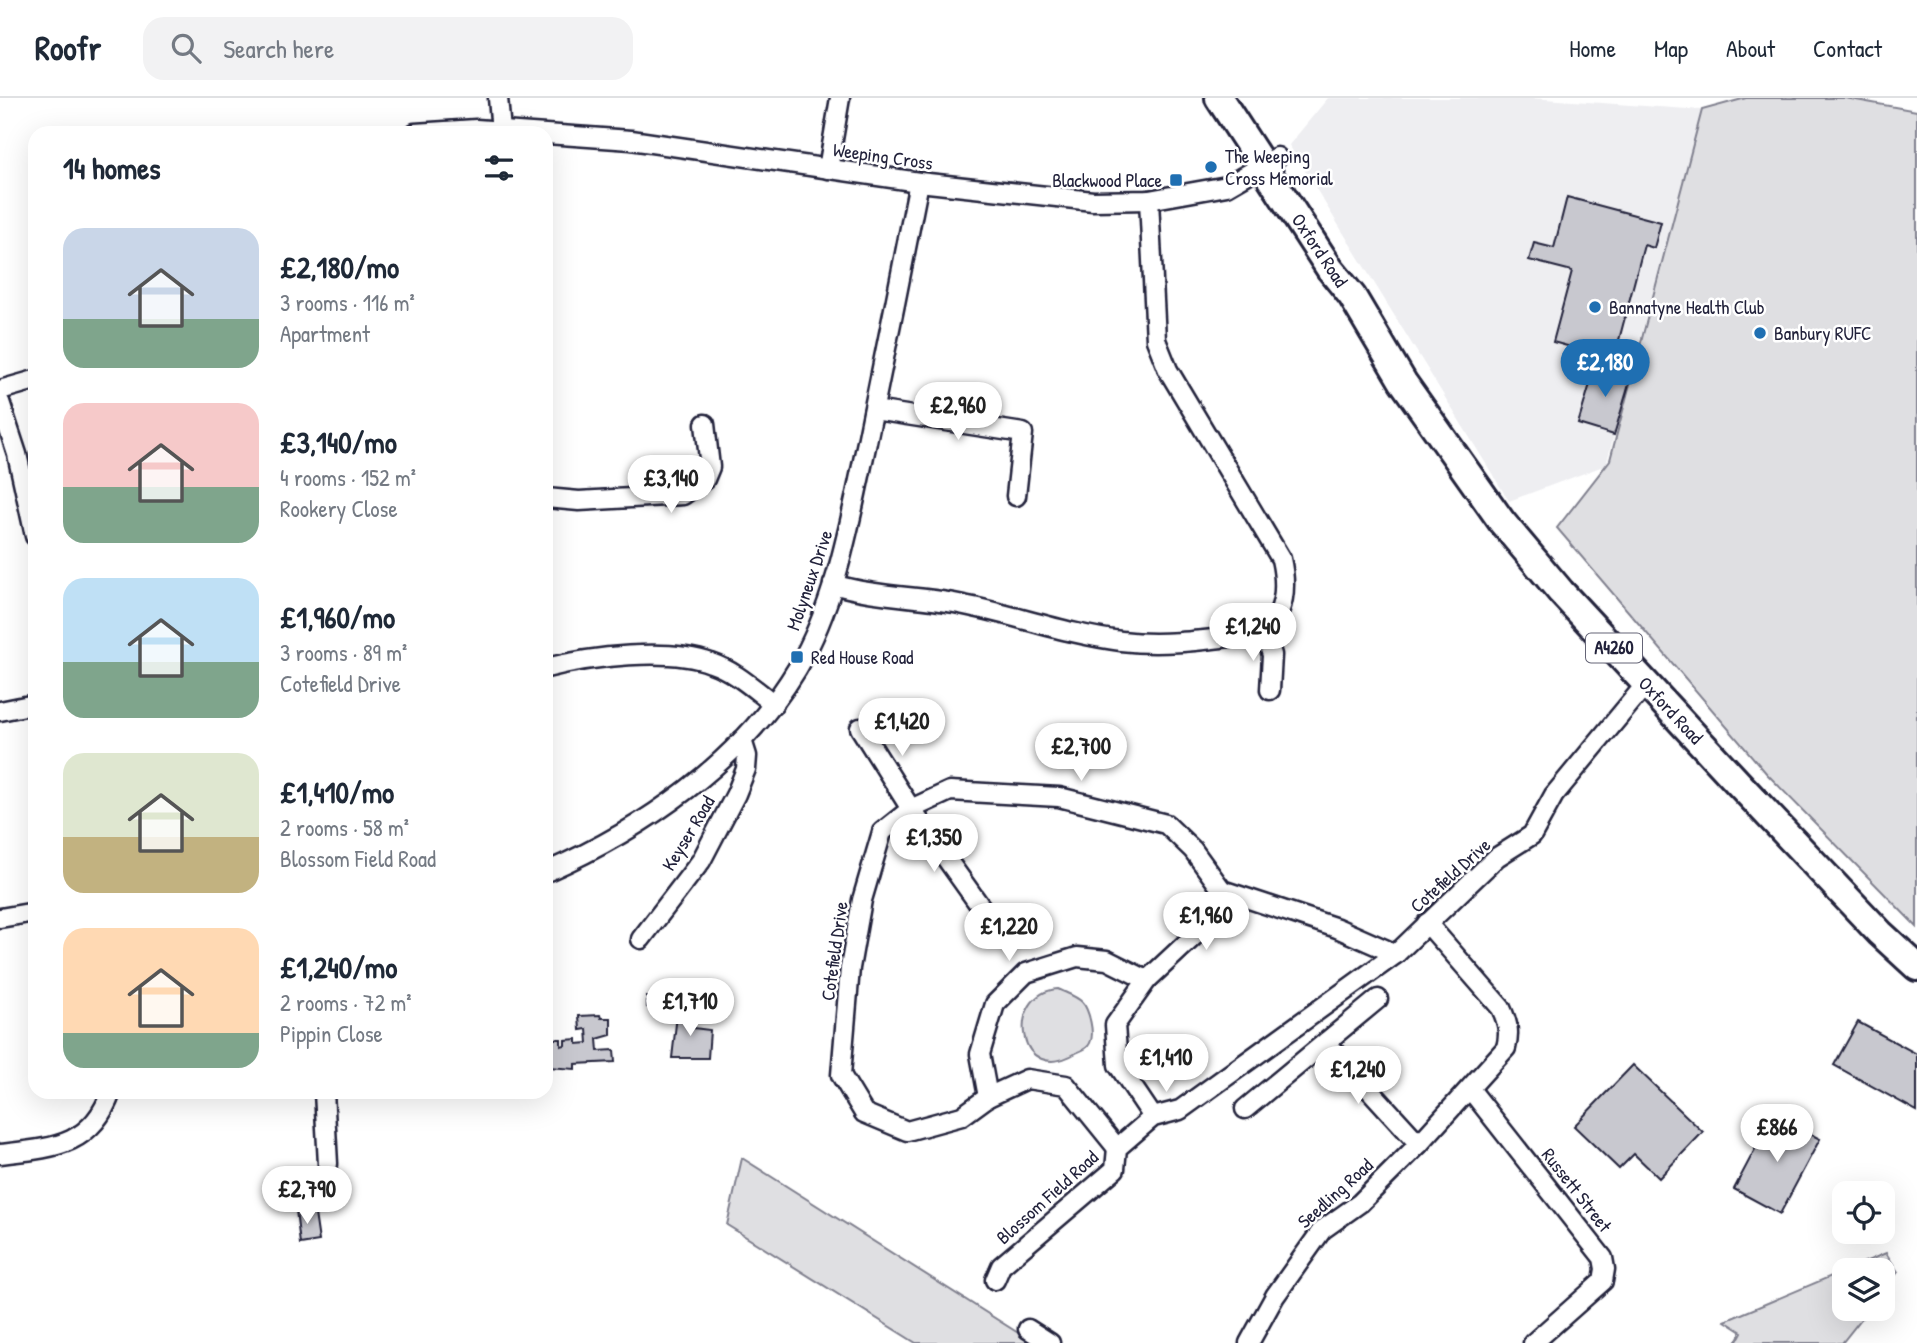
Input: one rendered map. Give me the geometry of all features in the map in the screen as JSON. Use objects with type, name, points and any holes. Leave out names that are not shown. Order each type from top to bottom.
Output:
[{"type":"main road","name":"Oxford Road","points":[[1219,98],[1297,194],[1342,263],[1352,296],[1404,382],[1502,522],[1561,592],[1646,684],[1880,933],[1917,967]]},
{"type":"main road","name":"Oxford Road","points":[[1239,98],[1270,162]]},
{"type":"street","points":[[498,98],[500,126]]},
{"type":"street","points":[[828,169],[840,98]]},
{"type":"street","name":"Weeping Cross","points":[[553,135],[632,140],[919,182],[1093,201],[1149,200],[1227,186],[1270,162]]},
{"type":"street","name":"Molyneux Drive","points":[[553,869],[581,857],[646,819],[696,781],[742,740],[774,704],[798,667],[814,634],[844,552],[919,182]]},
{"type":"street","points":[[833,584],[863,592],[953,603],[1012,615],[1078,634],[1122,641],[1171,643],[1265,633],[1275,624],[1284,602],[1285,578],[1281,558],[1168,370],[1156,340],[1149,200]]},
{"type":"street","points":[[0,390],[28,382]]},
{"type":"street","points":[[0,402],[28,506]]},
{"type":"street","points":[[874,410],[1023,433],[1016,496]]},
{"type":"street","points":[[553,499],[579,501],[683,495],[705,479],[710,467],[705,424]]},
{"type":"street","points":[[1265,633],[1272,655],[1270,691]]},
{"type":"street","points":[[553,667],[621,656],[687,657],[711,663],[734,674],[774,704]]},
{"type":"street","name":"Cotefield Drive","points":[[1396,954],[1497,857],[1532,835],[1554,795],[1646,684]]},
{"type":"street","points":[[0,711],[28,705]]},
{"type":"street","points":[[860,728],[911,809],[988,917]]},
{"type":"street","name":"Keyser Road","points":[[641,939],[701,861],[736,794],[746,769],[747,756],[742,740]]},
{"type":"street","name":"Cotefield Drive","points":[[1117,1148],[1066,1085],[1027,1079],[988,1097],[962,1116],[907,1131],[864,1113],[841,1075],[850,968],[862,901],[882,832],[911,809],[950,791],[1059,797],[1166,824],[1193,850],[1222,890]]},
{"type":"street","points":[[1153,1117],[1118,1065],[1115,1025],[1147,980],[1193,937],[1222,890],[1337,928],[1396,954]]},
{"type":"street","points":[[0,918],[28,913]]},
{"type":"street","name":"Seedling Road","points":[[1249,1343],[1275,1296],[1322,1230],[1360,1203],[1419,1144],[1506,1048],[1509,1036],[1507,1022],[1494,997],[1427,923]]},
{"type":"street","name":"Blossom Field Road","points":[[995,1280],[1001,1266],[1115,1170],[1117,1148],[1153,1117],[1180,1110],[1396,954]]},
{"type":"street","points":[[988,1097],[980,1054],[995,1004],[1026,973],[1077,957],[1107,960],[1147,980]]},
{"type":"street","points":[[1245,1109],[1378,999]]},
{"type":"street","points":[[1326,1042],[1419,1144]]},
{"type":"street","name":"Russett Street","points":[[1470,1089],[1603,1258],[1605,1269],[1602,1281],[1532,1343]]},
{"type":"street","points":[[0,1154],[65,1144],[82,1135],[105,1110],[109,1099]]},
{"type":"street","points":[[324,1099],[328,1164]]},
{"type":"street","points":[[1028,1329],[1050,1343]]},
{"type":"shaded area","points":[[1328,98],[1530,98],[1702,110],[1606,465],[1509,501],[1289,145]]},
{"type":"shaded area","name":"Banbury RUFC","points":[[1746,98],[1845,98],[1917,111],[1917,927],[1767,774],[1557,528],[1610,460],[1702,110]]},
{"type":"shaded area","points":[[1058,989],[1085,1005],[1091,1039],[1085,1049],[1057,1060],[1041,1059],[1030,1050],[1024,1036],[1024,1021],[1030,1006],[1041,994]]},
{"type":"shaded area","points":[[742,1158],[1034,1343],[916,1343],[727,1225]]},
{"type":"shaded area","points":[[1886,1253],[1889,1258],[1874,1258]]},
{"type":"shaded area","points":[[1832,1276],[1832,1321],[1859,1321],[1842,1343],[1736,1343],[1742,1332],[1725,1321]]},
{"type":"building","name":"Bannatyne Health Club","points":[[1567,197],[1661,222],[1654,248],[1644,245],[1614,359],[1553,342],[1572,271],[1529,260],[1534,243],[1554,248]]},
{"type":"building","points":[[1596,364],[1632,374],[1614,435],[1578,424]]},
{"type":"building","points":[[681,981],[697,981],[696,985],[706,985],[705,1001],[694,1001],[693,1008],[647,1007],[647,997],[668,997],[669,994],[681,998]]},
{"type":"building","points":[[684,1008],[693,1008],[694,1028],[710,1030],[708,1058],[672,1058],[677,1015]]},
{"type":"building","points":[[600,1015],[601,1018],[611,1018],[611,1035],[597,1039],[598,1051],[614,1050],[615,1062],[575,1064],[575,1069],[553,1067],[553,1034],[554,1039],[561,1039],[561,1046],[565,1045],[565,1040],[577,1039],[577,1044],[588,1043],[587,1029],[580,1030],[579,1016]]},
{"type":"building","points":[[1858,1022],[1917,1054],[1917,1111],[1834,1065]]},
{"type":"building","points":[[1633,1065],[1703,1132],[1659,1178],[1634,1154],[1619,1169],[1574,1126]]},
{"type":"building","points":[[1773,1115],[1820,1139],[1780,1214],[1734,1189]]},
{"type":"building","points":[[314,1207],[319,1241],[300,1244],[296,1210]]},
{"type":"place","name":"The Weeping Cross Memorial","points":[[1211,167]]},
{"type":"place","name":"Blackwood Place","points":[[1176,180]]},
{"type":"place","name":"Bannatyne Health Club","points":[[1595,307]]},
{"type":"place","name":"Banbury RUFC","points":[[1760,333]]},
{"type":"place","name":"Red House Road","points":[[797,657]]}]
